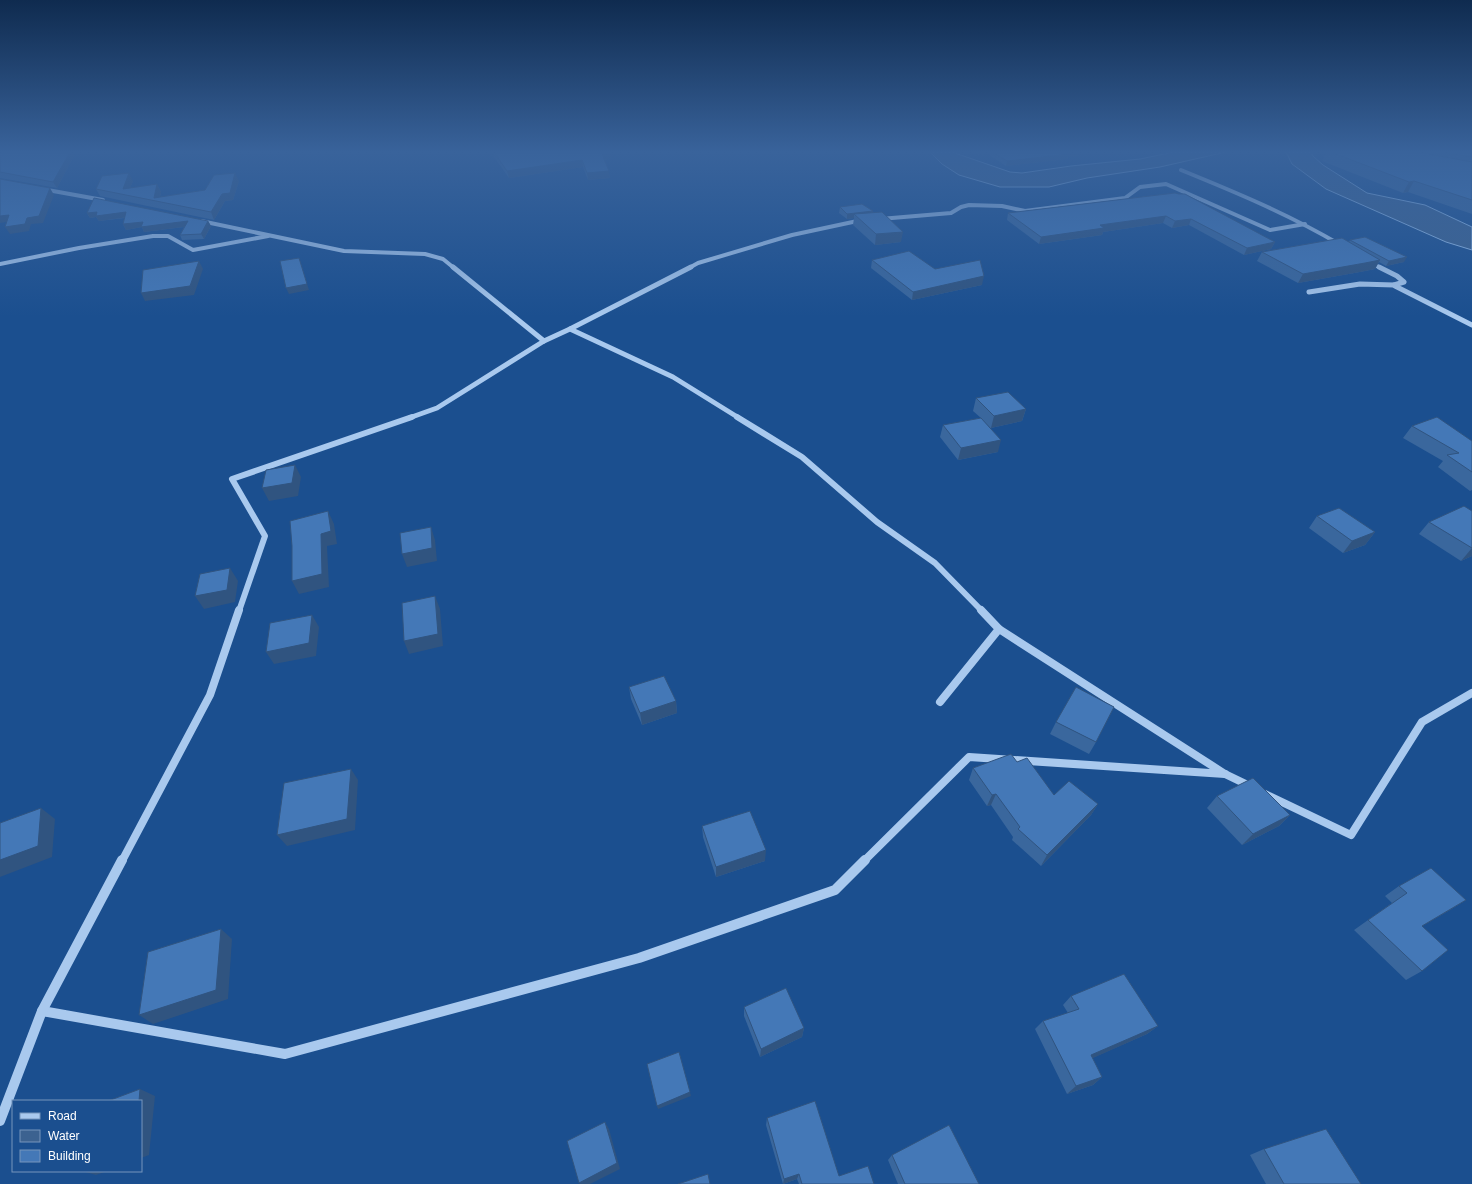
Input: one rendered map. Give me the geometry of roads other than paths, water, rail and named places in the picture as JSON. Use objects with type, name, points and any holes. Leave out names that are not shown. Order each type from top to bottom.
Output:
[{"type":"street","points":[[877,219],[951,213],[961,207]]},
{"type":"street","points":[[1006,207],[1025,211],[1054,207]]},
{"type":"street","points":[[1219,207],[1270,230],[1305,224]]},
{"type":"street","points":[[1270,207],[1305,224],[1344,248]]},
{"type":"street","points":[[193,219],[344,251],[425,254],[443,259],[544,340]]},
{"type":"street","points":[[0,1121],[42,1011],[210,695],[265,536],[232,479],[437,408],[544,340],[646,291],[698,263],[792,235],[854,221],[870,220]]},
{"type":"street","points":[[0,264],[79,248],[153,236],[168,236],[193,250],[271,235]]},
{"type":"street","points":[[1309,292],[1360,284],[1394,285],[1404,282],[1397,276],[1364,259]]},
{"type":"street","points":[[1394,285],[1472,325]]},
{"type":"street","points":[[570,328],[674,377],[802,457],[877,522],[935,563],[999,629],[1225,774],[1351,835],[1422,722],[1472,693]]},
{"type":"street","points":[[940,702],[999,629]]},
{"type":"street","points":[[42,1011],[285,1054],[639,958],[836,890],[969,757],[1225,774]]},
{"type":"water","points":[[1367,207],[1430,207],[1472,227],[1472,250],[1446,242]]}]
